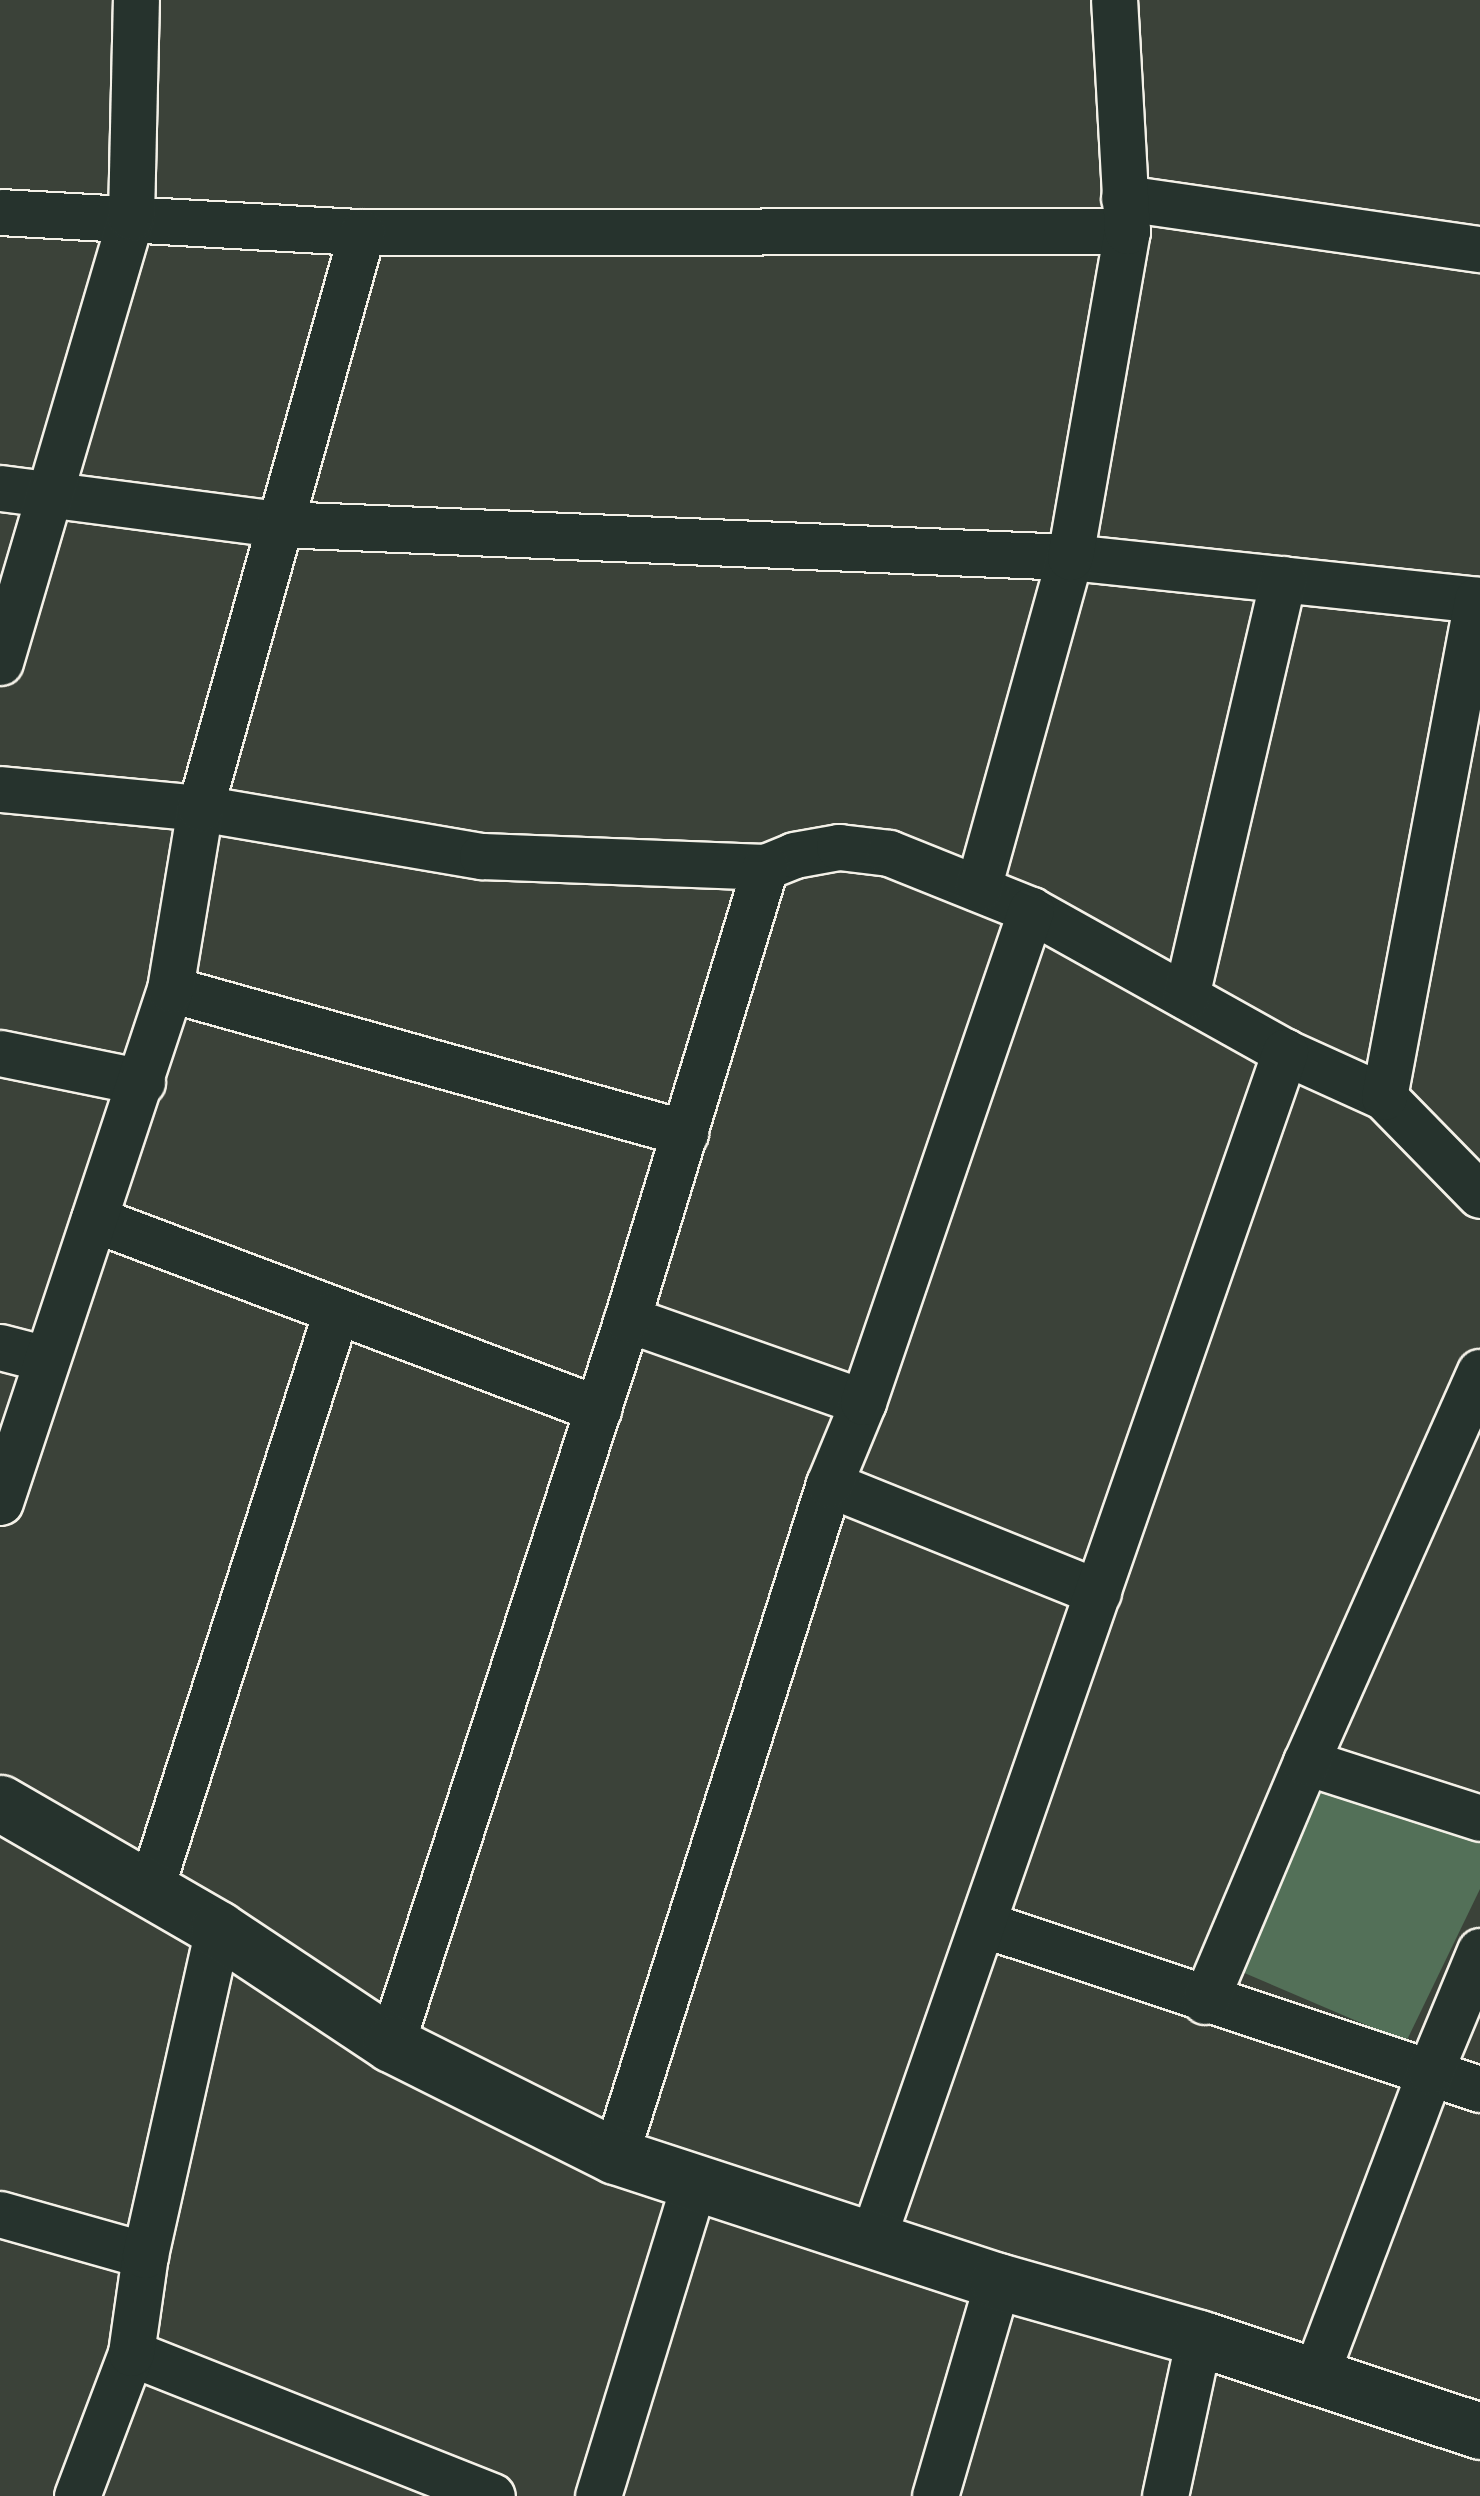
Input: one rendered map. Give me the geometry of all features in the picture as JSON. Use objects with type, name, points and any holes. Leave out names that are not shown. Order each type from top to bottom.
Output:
[{"type":"street","points":[[0,662],[131,216],[136,0]]},
{"type":"street","points":[[978,888],[1070,557],[1126,214],[1114,0]]},
{"type":"street","points":[[0,212],[131,216],[362,232],[1126,214],[1480,249]]},
{"type":"street","points":[[0,1502],[170,989],[200,808],[362,232]]},
{"type":"street","points":[[0,488],[280,524],[1070,557],[1478,600],[1384,1097]]},
{"type":"street","points":[[1186,996],[1283,579]]},
{"type":"street","points":[[0,789],[200,808],[482,856],[765,867],[794,855],[839,847],[889,853],[1031,910],[1285,1052],[1384,1097],[1480,1194]]},
{"type":"street","points":[[391,2044],[627,1319],[765,867]]},
{"type":"street","points":[[615,2156],[829,1484],[863,1402],[1031,910]]},
{"type":"street","points":[[170,989],[685,1133]]},
{"type":"street","points":[[872,2237],[1285,1052]]},
{"type":"street","points":[[0,1053],[142,1082]]},
{"type":"street","points":[[94,1219],[598,1409]]},
{"type":"street","points":[[150,1890],[336,1312]]},
{"type":"street","points":[[627,1319],[863,1402]]},
{"type":"street","points":[[0,1347],[46,1359]]},
{"type":"street","points":[[1205,2001],[1306,1762],[1480,1372]]},
{"type":"street","points":[[829,1484],[1098,1592]]},
{"type":"street","points":[[1306,1762],[1480,1818]]},
{"type":"street","points":[[0,1804],[218,1929],[391,2044],[615,2156],[998,2281],[1199,2338],[1480,2431]]},
{"type":"street","points":[[984,1924],[1205,2001],[1480,2089]]},
{"type":"street","points":[[77,2496],[131,2353],[146,2255],[218,1929]]},
{"type":"street","points":[[1316,2376],[1430,2071],[1480,1951]]},
{"type":"street","points":[[598,2496],[695,2180]]},
{"type":"street","points":[[0,2214],[146,2255]]},
{"type":"street","points":[[935,2496],[998,2281]]},
{"type":"street","points":[[1165,2496],[1199,2338]]},
{"type":"street","points":[[131,2353],[492,2496]]},
{"type":"green space","points":[[1308,1777],[1480,1834],[1480,1889],[1406,2042],[1228,1966]]}]
